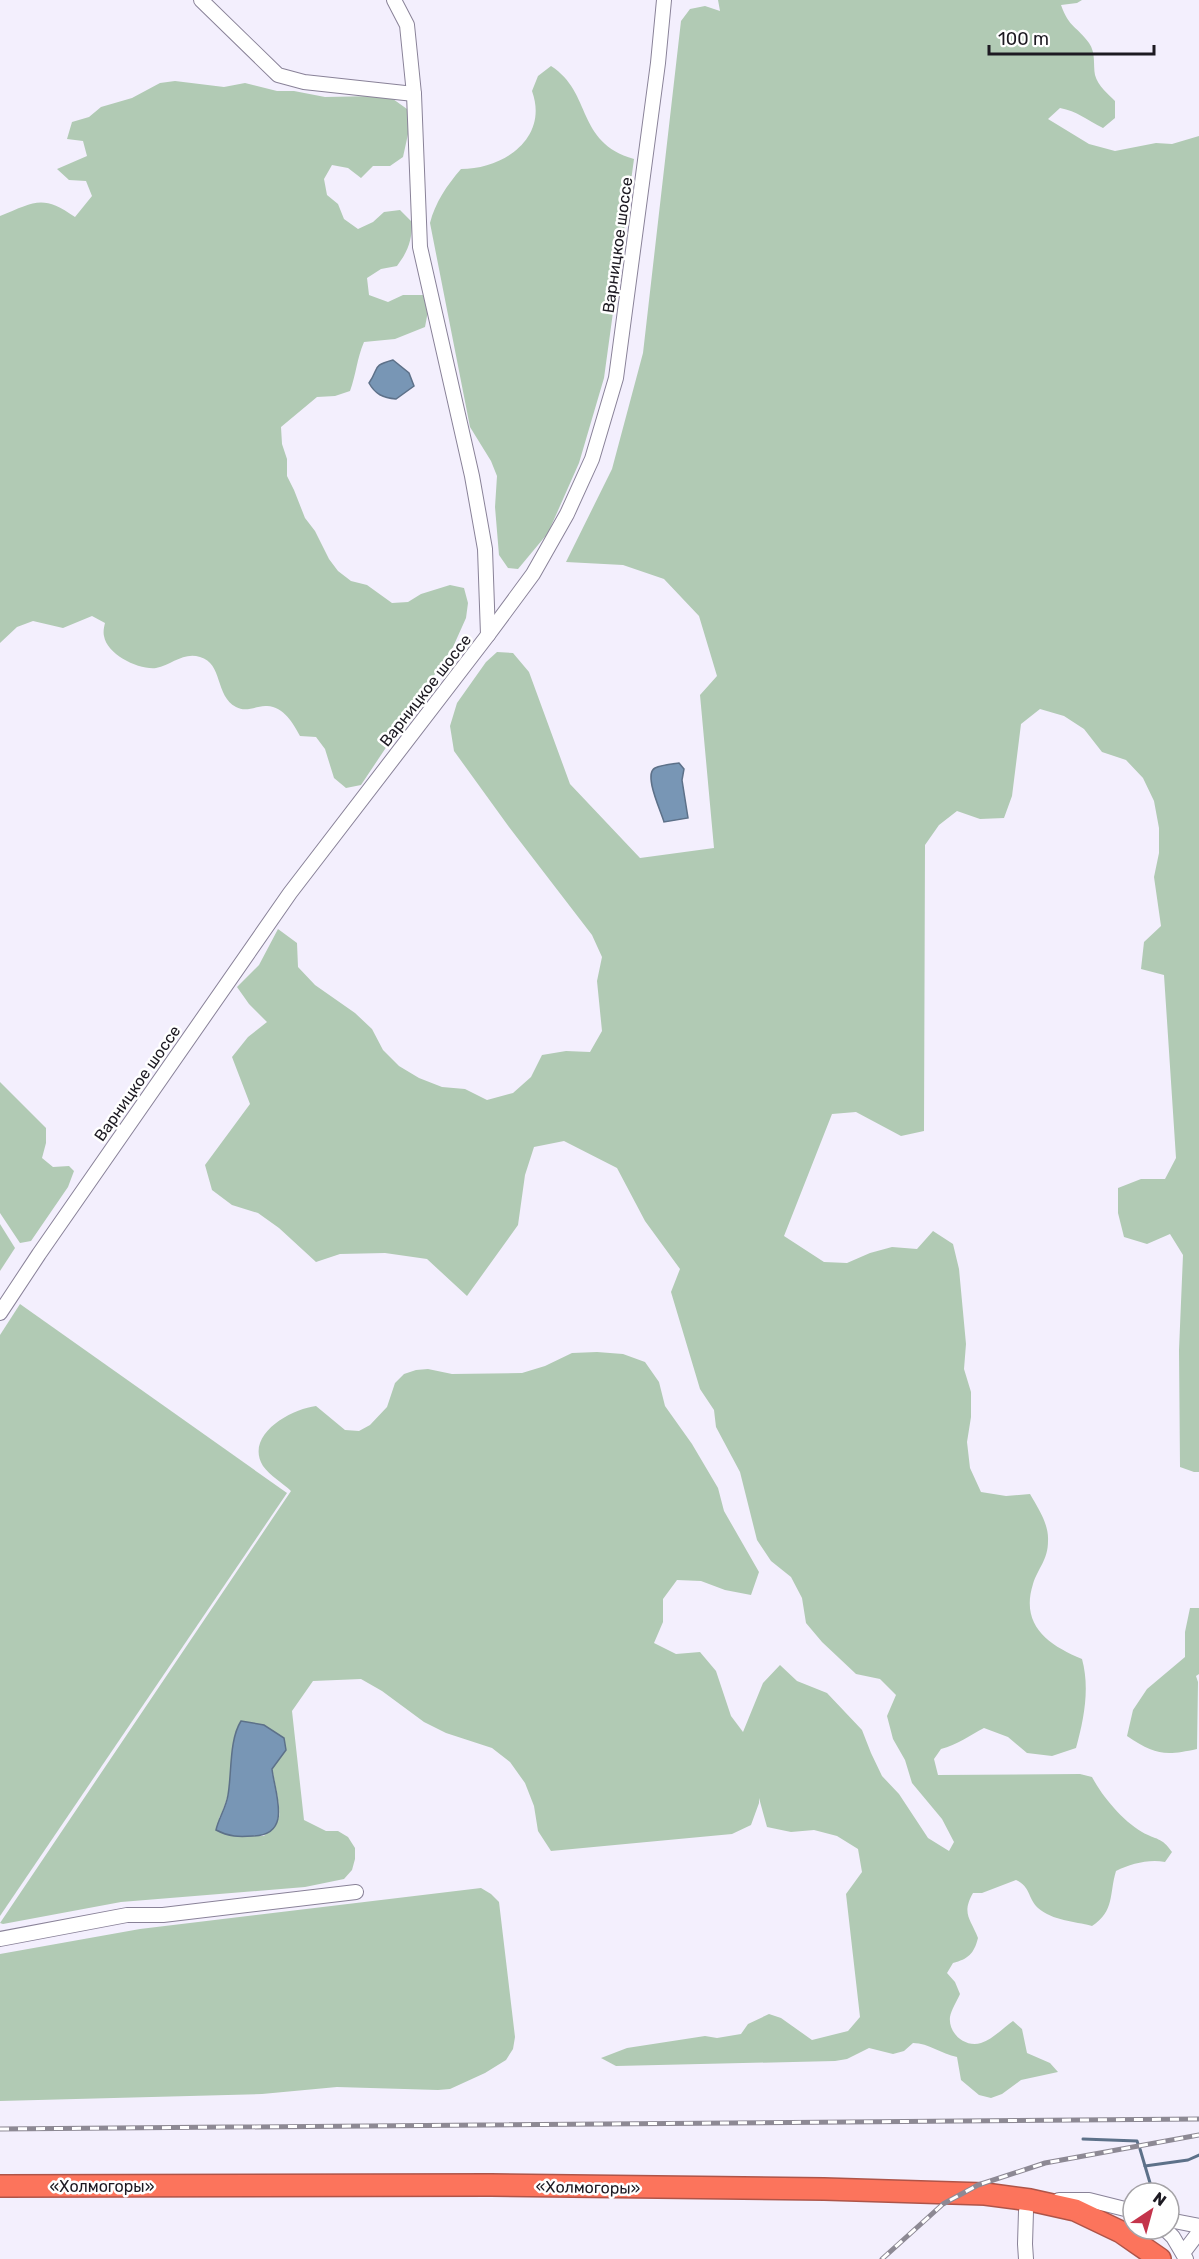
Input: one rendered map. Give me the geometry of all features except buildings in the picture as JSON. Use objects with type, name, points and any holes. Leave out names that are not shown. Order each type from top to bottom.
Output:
[{"type":"highway","name":"«Холмогоры»","points":[[0,2186],[491,2185],[824,2189],[985,2194],[1028,2205],[1090,2230],[1120,2245],[1139,2259]]},
{"type":"highway","name":"«Холмогоры»","points":[[0,2199],[376,2198],[1058,2205],[1091,2217],[1128,2236],[1160,2259]]},
{"type":"street","points":[[201,0],[278,75],[304,82],[414,94]]},
{"type":"street","points":[[394,0],[407,25],[414,94],[420,248],[472,476],[483,538],[488,635]]},
{"type":"street","name":"Варницкое шоссе","points":[[0,1313],[44,1246],[290,893],[488,635],[532,574],[567,514],[592,459],[616,378],[658,63],[664,0]]},
{"type":"street","points":[[0,1939],[127,1915],[163,1915],[356,1892]]},
{"type":"street","points":[[1026,2259],[1024,2244],[1028,2205],[1089,2200],[1121,2208]]},
{"type":"street","points":[[1181,2222],[1199,2226]]},
{"type":"street","points":[[1173,2241],[1184,2256],[1199,2232]]},
{"type":"green space","points":[[718,0],[1082,0],[1061,5],[1070,23],[1085,37],[1091,47],[1096,79],[1115,101],[1115,118],[1103,128],[1060,108],[1048,119],[1089,144],[1115,151],[1156,143],[1172,144],[1199,136],[1199,1472],[1180,1467],[1179,1350],[1183,1255],[1170,1234],[1147,1244],[1124,1237],[1118,1213],[1118,1188],[1141,1179],[1165,1179],[1176,1158],[1164,975],[1141,969],[1144,942],[1161,926],[1154,877],[1159,853],[1159,828],[1154,801],[1143,778],[1126,760],[1102,752],[1084,729],[1064,716],[1040,709],[1021,724],[1012,796],[1004,818],[980,819],[957,811],[939,825],[925,845],[924,1131],[901,1136],[856,1112],[832,1114],[784,1236],[824,1262],[847,1263],[892,1247],[917,1249],[933,1231],[953,1244],[959,1269],[966,1344],[964,1369],[971,1392],[971,1417],[967,1442],[970,1468],[981,1492],[1006,1496],[1030,1494],[1047,1528],[1048,1548],[1033,1584],[1030,1611],[1040,1632],[1048,1640],[1082,1659],[1086,1681],[1085,1704],[1076,1748],[1052,1756],[1027,1753],[1008,1737],[984,1728],[941,1749],[934,1759],[938,1775],[1080,1774],[1092,1777],[1120,1815],[1142,1832],[1162,1841],[1172,1852],[1165,1862],[1140,1863],[1116,1871],[1108,1908],[1092,1926],[1057,1918],[1044,1912],[1035,1904],[1027,1889],[1016,1880],[982,1893],[973,1893],[967,1911],[978,1938],[970,1955],[953,1963],[947,1973],[955,1982],[960,1994],[950,2017],[952,2029],[959,2038],[975,2044],[990,2039],[1013,2021],[1022,2029],[1027,2053],[1050,2063],[1058,2072],[1021,2080],[1002,2094],[991,2098],[979,2095],[961,2080],[957,2057],[919,2043],[913,2043],[904,2051],[893,2054],[869,2048],[847,2059],[835,2061],[616,2066],[601,2058],[627,2048],[705,2036],[717,2038],[741,2034],[748,2024],[769,2014],[781,2018],[812,2040],[848,2031],[860,2017],[846,1894],[862,1872],[858,1849],[837,1836],[814,1830],[791,1832],[767,1827],[759,1798],[751,1825],[732,1834],[551,1851],[538,1831],[534,1806],[525,1783],[510,1762],[492,1748],[446,1733],[424,1722],[382,1691],[361,1679],[313,1681],[292,1711],[304,1820],[326,1831],[338,1831],[348,1837],[355,1848],[355,1859],[352,1870],[344,1879],[305,1887],[121,1902],[0,1923],[291,1491],[266,1470],[259,1455],[260,1444],[265,1434],[273,1426],[294,1412],[316,1406],[345,1430],[359,1431],[370,1425],[387,1407],[395,1383],[404,1374],[428,1369],[452,1374],[522,1373],[545,1366],[572,1353],[623,1354],[645,1362],[659,1382],[665,1406],[692,1444],[718,1488],[724,1511],[759,1572],[751,1595],[725,1590],[701,1581],[677,1580],[663,1599],[663,1622],[654,1643],[676,1654],[700,1652],[716,1671],[731,1716],[743,1732],[763,1683],[780,1665],[797,1681],[827,1693],[862,1730],[882,1776],[899,1794],[928,1838],[949,1851],[954,1842],[942,1819],[912,1783],[905,1760],[893,1739],[887,1716],[896,1695],[880,1679],[856,1674],[822,1642],[806,1623],[802,1598],[791,1577],[771,1561],[757,1540],[740,1472],[716,1427],[714,1410],[700,1389],[671,1292],[680,1269],[645,1221],[617,1168],[564,1141],[534,1147],[525,1175],[518,1225],[467,1296],[427,1259],[385,1253],[340,1254],[316,1262],[279,1228],[258,1213],[232,1205],[212,1190],[205,1165],[250,1104],[232,1057],[248,1037],[267,1022],[249,1004],[237,987],[259,965],[278,929],[297,943],[298,967],[315,985],[355,1013],[372,1029],[383,1050],[399,1066],[419,1078],[442,1087],[465,1089],[487,1100],[513,1093],[531,1077],[542,1055],[566,1051],[590,1052],[602,1031],[597,981],[602,957],[592,935],[454,751],[450,726],[457,703],[486,662],[497,652],[513,653],[529,672],[570,784],[640,858],[714,848],[700,695],[717,676],[699,616],[664,579],[623,565],[566,562],[612,469],[643,353],[681,21],[690,9],[705,6],[720,11]],"holes":[[[235,1732],[286,1749],[272,1768],[279,1817],[264,1836],[252,1836],[219,1818],[227,1800]]]},
{"type":"green space","points":[[551,66],[564,77],[573,90],[593,129],[602,141],[615,151],[634,159],[604,378],[579,463],[548,533],[518,569],[508,568],[499,555],[495,507],[497,476],[491,461],[470,427],[430,223],[442,194],[461,169],[477,168],[493,163],[519,148],[534,123],[536,108],[532,91],[538,76]]},
{"type":"green space","points":[[175,81],[224,87],[245,83],[277,91],[294,91],[325,97],[377,96],[393,99],[407,109],[410,125],[403,157],[390,166],[373,166],[361,178],[348,168],[332,165],[324,179],[327,195],[338,204],[344,219],[358,229],[373,222],[384,212],[400,210],[412,222],[409,246],[397,266],[381,269],[367,278],[369,295],[388,302],[403,295],[423,295],[428,311],[425,327],[395,339],[364,342],[350,391],[335,396],[317,397],[281,427],[282,444],[287,459],[287,476],[305,518],[338,571],[351,581],[367,585],[392,603],[408,602],[421,594],[450,585],[464,588],[468,603],[466,618],[453,647],[361,785],[346,788],[334,778],[325,749],[316,737],[300,736],[291,721],[278,709],[267,706],[240,709],[229,702],[212,666],[200,657],[183,657],[156,668],[133,664],[111,649],[104,636],[105,623],[92,616],[63,628],[33,621],[17,627],[0,643],[0,216],[30,204],[46,203],[75,217],[92,196],[86,181],[69,180],[57,169],[87,156],[83,141],[67,139],[72,122],[89,117],[101,107],[132,98],[160,83]]},
{"type":"green space","points":[[0,1082],[46,1128],[46,1143],[42,1158],[53,1167],[69,1166],[74,1171],[68,1187],[31,1241],[20,1243],[0,1213]]},
{"type":"green space","points":[[0,1224],[15,1248],[0,1271]]},
{"type":"green space","points":[[20,1304],[287,1493],[0,1916],[0,1335]]},
{"type":"green space","points":[[1190,1608],[1199,1608],[1199,1674],[1196,1676],[1198,1682],[1197,1749],[1176,1753],[1160,1752],[1145,1747],[1127,1736],[1133,1710],[1147,1689],[1185,1657],[1185,1632]]},
{"type":"green space","points":[[481,1888],[499,1902],[515,2037],[513,2049],[506,2060],[485,2073],[450,2089],[337,2087],[262,2094],[0,2101],[0,1954],[140,1929]]},
{"type":"water","points":[[393,360],[409,373],[414,386],[396,399],[380,395],[369,383],[379,366]]},
{"type":"water","points":[[679,763],[684,769],[682,780],[688,818],[664,822],[652,785],[652,772],[657,767]]},
{"type":"water","points":[[241,1721],[264,1725],[284,1738],[286,1750],[272,1769],[279,1811],[277,1821],[273,1829],[265,1834],[253,1836],[234,1836],[216,1830],[227,1800],[234,1737]]},
{"type":"waterway","points":[[1083,2139],[1137,2141],[1138,2144]]},
{"type":"waterway","points":[[1140,2149],[1145,2166],[1188,2160],[1199,2155]]},
{"type":"waterway","points":[[1145,2166],[1149,2181]]},
{"type":"railway","points":[[0,2129],[1199,2119]]},
{"type":"railway","points":[[882,2259],[943,2204],[978,2185],[1045,2163],[1199,2135]]}]
